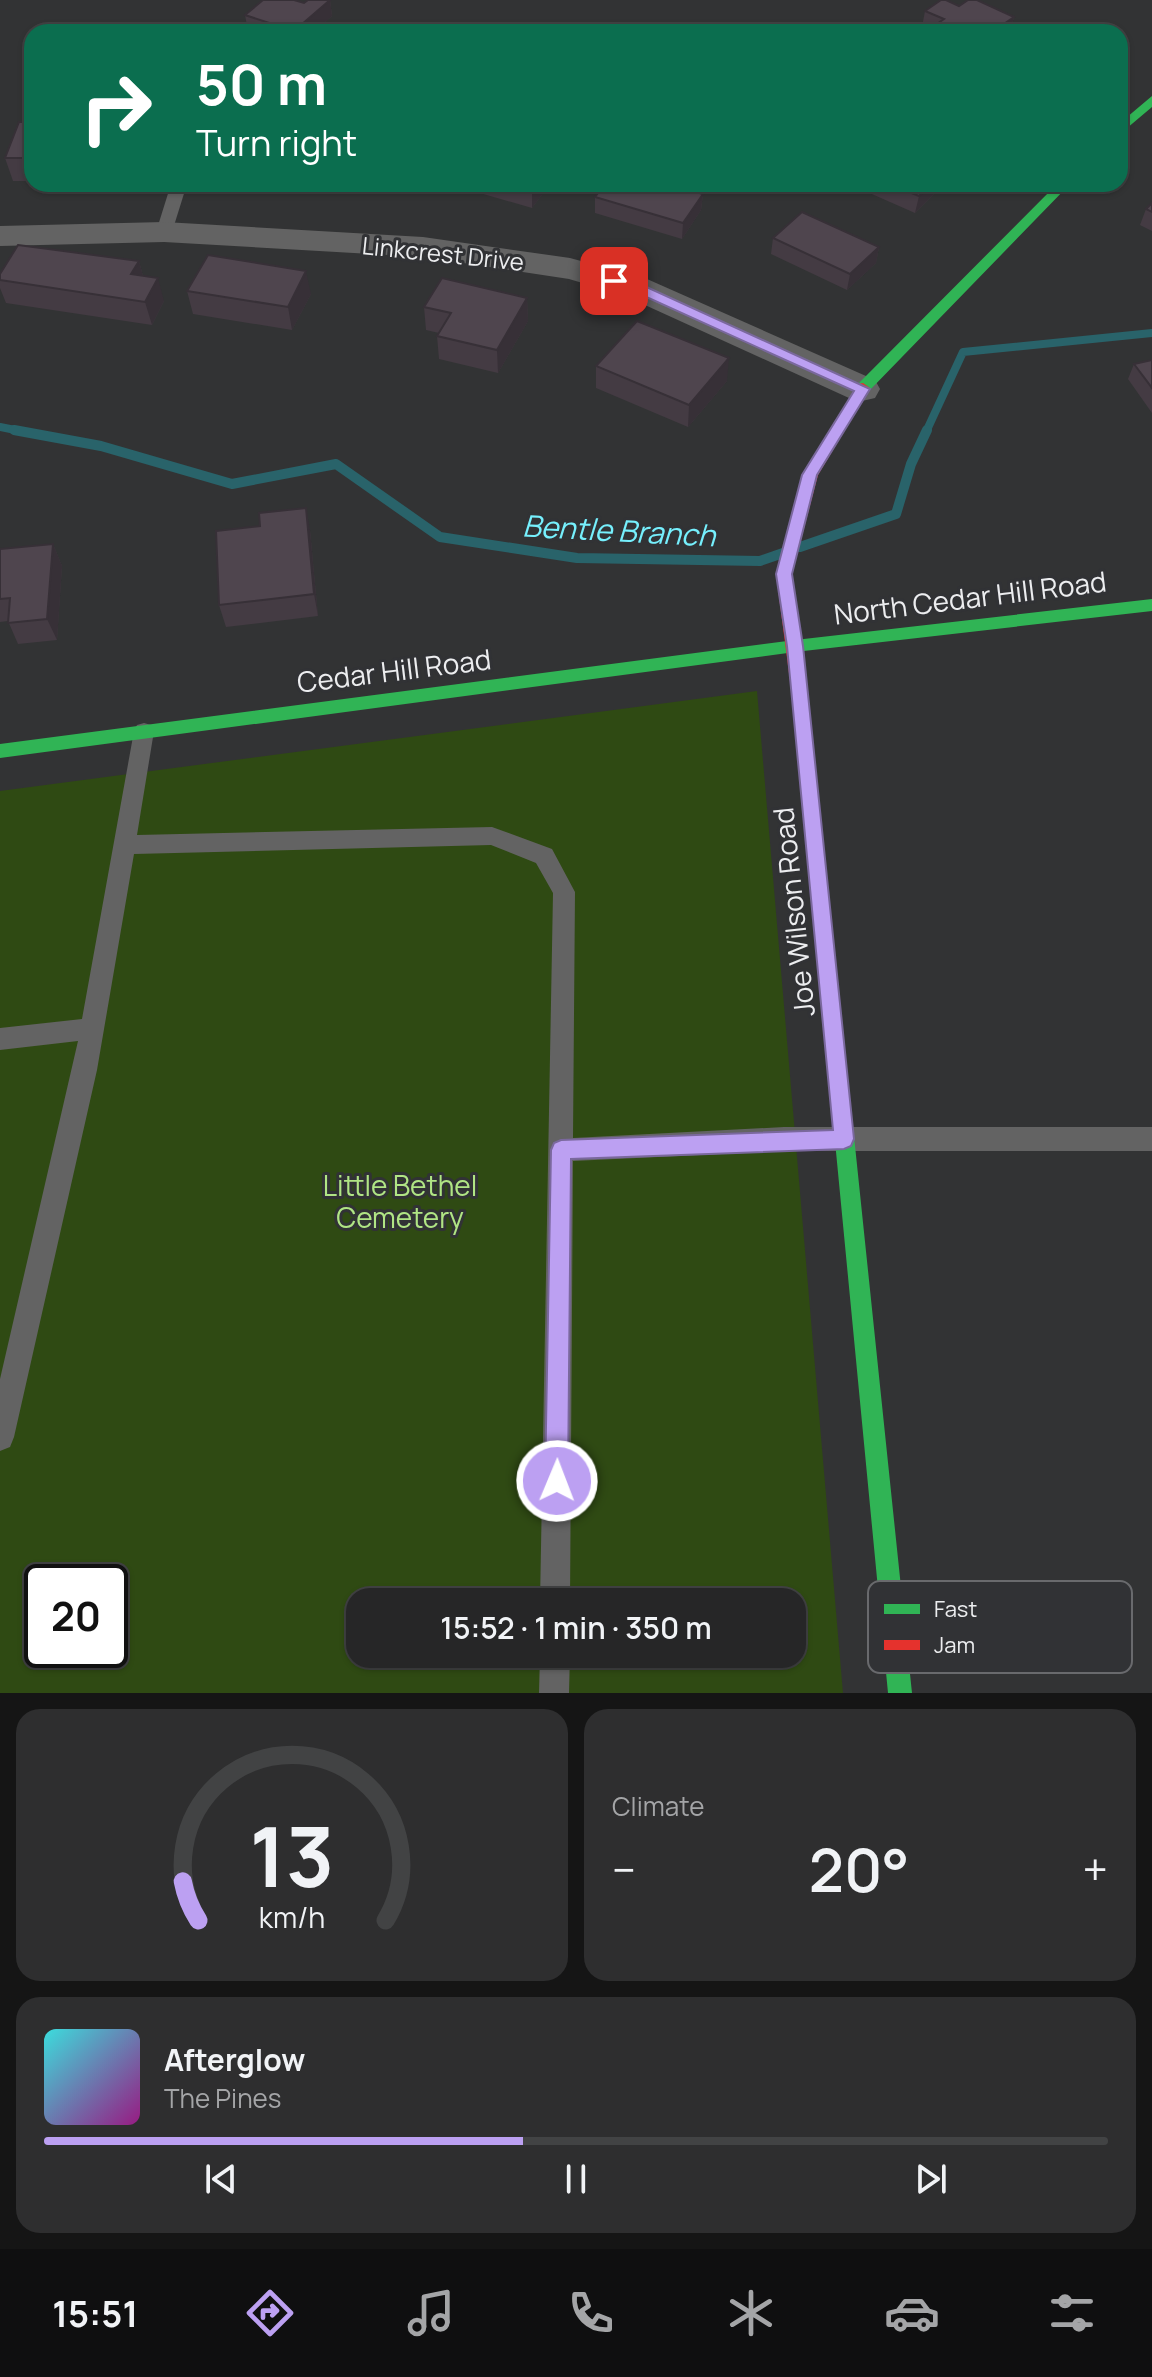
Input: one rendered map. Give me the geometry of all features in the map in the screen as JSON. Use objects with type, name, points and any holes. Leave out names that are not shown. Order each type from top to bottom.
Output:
[{"type":"street","points":[[1128,122],[1152,100]]},
{"type":"street","name":"Joe Wilson Road","points":[[889,1581],[795,646],[784,574],[810,475],[862,389],[1056,192]]},
{"type":"street","name":"Linkcrest Drive","points":[[0,236],[164,232],[423,247],[570,269],[635,287],[862,389]]},
{"type":"street","name":"North Cedar Hill Road","points":[[795,646],[1152,605]]},
{"type":"street","name":"Cedar Hill Road","points":[[0,751],[795,646]]},
{"type":"street","name":"Joe Wilson Road","points":[[898,1673],[900,1693]]},
{"type":"lane","points":[[164,232],[176,192]]},
{"type":"lane","points":[[0,1437],[82,1085],[144,731]]},
{"type":"lane","points":[[124,845],[492,836],[544,856],[564,892],[555,1588]]},
{"type":"lane","points":[[0,1039],[92,1029]]},
{"type":"lane","points":[[561,1150],[844,1139],[1152,1139]]},
{"type":"lane","points":[[554,1693],[555,1668]]},
{"type":"green space","name":"Little Bethel Cemetery","points":[[757,691],[843,1693],[0,1693],[0,791]]},
{"type":"building","points":[[263,0],[304,3],[308,0],[330,0],[302,24],[273,24],[245,15]]},
{"type":"building","points":[[941,0],[959,6],[968,0],[977,0],[1014,17],[1004,24],[937,24],[944,19],[925,11]]},
{"type":"building","points":[[19,122],[24,122],[24,158],[5,158]]},
{"type":"building","points":[[599,192],[703,194],[683,223],[595,197]]},
{"type":"building","points":[[802,212],[879,247],[850,274],[773,238]]},
{"type":"building","points":[[18,245],[139,261],[131,274],[158,278],[145,302],[0,280],[0,274]]},
{"type":"building","points":[[208,255],[306,271],[288,307],[187,291]]},
{"type":"building","points":[[442,278],[527,298],[497,350],[437,336],[451,313],[424,307]]},
{"type":"building","points":[[637,321],[729,358],[689,405],[596,366]]},
{"type":"building","points":[[1152,360],[1152,388],[1134,364]]},
{"type":"building","points":[[306,508],[314,594],[219,605],[216,531],[260,526],[259,513]]},
{"type":"building","points":[[53,544],[47,619],[8,623],[10,598],[0,599],[0,549]]},
{"type":"waterway","name":"Bentle Branch","points":[[926,432],[963,352],[1152,333]]},
{"type":"waterway","name":"Bentle Branch","points":[[0,427],[25,432]]},
{"type":"waterway","name":"Bentle Branch","points":[[14,430],[101,446],[232,484],[336,464],[440,537],[577,558],[760,561],[783,553]]},
{"type":"waterway","name":"Bentle Branch","points":[[800,547],[896,514],[911,464],[927,430]]},
{"type":"traffic: fast","points":[[1128,122],[1152,100]]},
{"type":"traffic: fast","points":[[863,388],[1056,192]]},
{"type":"traffic: fast","points":[[0,751],[795,646],[1152,605]]},
{"type":"traffic: fast","points":[[801,704],[889,1581]]},
{"type":"traffic: fast","points":[[898,1673],[900,1693]]},
{"type":"traffic: jam","points":[[801,704],[784,574],[810,475],[863,388]]},
{"type":"route","points":[[557,1481],[561,1150],[844,1139],[795,646],[784,574],[810,475],[862,389],[635,287],[614,281]]}]
